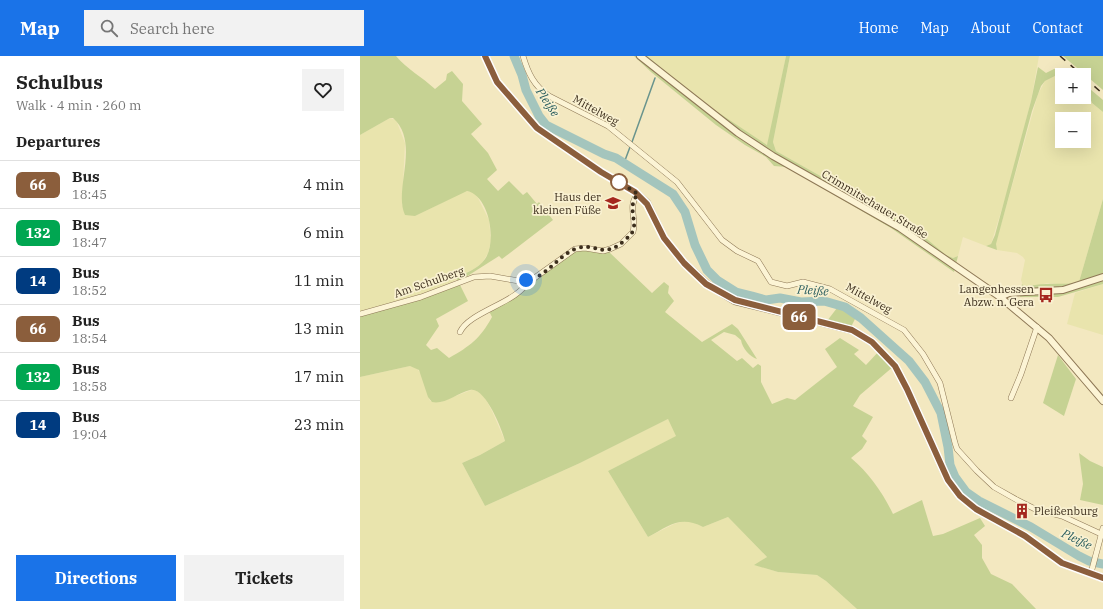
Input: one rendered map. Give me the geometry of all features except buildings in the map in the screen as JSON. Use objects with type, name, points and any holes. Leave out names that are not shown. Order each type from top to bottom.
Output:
[{"type":"street","points":[[485,56],[497,82],[537,128],[601,172],[638,194],[647,204],[664,238],[694,274],[721,294],[745,304],[852,330],[872,342],[895,366],[948,480],[960,496],[976,509],[1025,536],[1062,563],[1092,570],[1103,578]]},
{"type":"street","name":"Mittelweg","points":[[523,56],[531,78],[540,90],[608,126],[671,178],[684,191],[722,240],[737,251],[758,261],[771,282],[787,286],[803,282],[830,289],[849,298],[862,307],[899,327],[908,334],[924,354],[940,383],[957,449],[994,487],[1035,509],[1062,516],[1102,531]]},
{"type":"street","name":"Crimmitschauer Straße","points":[[640,56],[738,133],[900,228],[1000,297],[1037,327],[1058,348],[1103,400]]},
{"type":"street","points":[[460,332],[465,325],[508,299],[526,286],[529,280],[536,277],[575,249],[585,248],[605,250],[621,244],[634,229],[632,205],[634,198],[638,194]]},
{"type":"street","name":"Am Schulberg","points":[[360,314],[414,299],[474,277],[490,276],[519,281],[529,280]]},
{"type":"street","points":[[1000,297],[1009,293],[1063,290],[1103,278]]},
{"type":"street","points":[[1011,398],[1037,327]]},
{"type":"street","points":[[1092,570],[1096,554],[1101,543],[1102,531]]},
{"type":"shaded area","points":[[647,56],[786,56],[768,144],[764,145],[707,105]]},
{"type":"shaded area","points":[[790,56],[1039,56],[1031,101],[1009,186],[991,244],[986,246],[963,237],[958,256],[953,258],[946,255],[895,218],[776,151],[773,142]]},
{"type":"shaded area","points":[[1055,76],[1055,104],[1091,104],[1091,100],[1103,112],[1103,199],[1079,282],[1067,285],[1048,283],[1035,286],[1023,286],[1021,280],[1025,260],[1023,257],[1017,253],[997,250],[995,246],[1038,94],[1045,81]]},
{"type":"shaded area","points":[[390,118],[396,120],[405,143],[402,205],[415,216],[465,191],[473,192],[478,198],[489,220],[491,241],[488,253],[482,263],[474,269],[456,277],[457,279],[452,282],[434,290],[360,312],[360,135]]},
{"type":"shaded area","points":[[1103,284],[1103,335],[1067,324],[1075,293]]},
{"type":"shaded area","points":[[410,366],[416,367],[421,374],[430,401],[440,402],[474,389],[484,396],[505,441],[462,463],[485,506],[580,463],[668,419],[677,436],[608,471],[648,537],[674,524],[684,521],[691,521],[703,527],[728,517],[767,557],[755,565],[778,572],[817,575],[826,581],[857,609],[360,609],[360,377]]},
{"type":"green space","points":[[360,56],[396,56],[435,89],[446,80],[447,74],[452,71],[463,84],[462,101],[482,124],[471,134],[488,153],[497,170],[487,179],[498,191],[509,181],[523,195],[527,192],[537,204],[539,202],[553,220],[502,259],[499,256],[458,282],[456,277],[479,265],[485,259],[489,251],[491,231],[486,210],[481,201],[475,195],[467,191],[415,216],[405,215],[402,205],[402,193],[406,153],[405,140],[401,128],[393,118],[390,118],[360,135]]},
{"type":"green space","points":[[634,56],[647,56],[707,105],[767,145],[786,56],[790,56],[773,142],[776,151],[895,218],[922,235],[946,255],[953,258],[958,256],[954,272],[891,228],[786,167],[774,166],[766,157],[745,145],[716,125],[651,72]]},
{"type":"green space","points":[[1063,56],[1103,56],[1103,90],[1091,80],[1091,68],[1077,68]]},
{"type":"green space","points":[[1038,67],[1046,73],[1055,69],[1055,76],[1045,81],[1041,86],[1032,111],[996,244],[997,250],[986,246],[991,244],[995,235],[1031,101]]},
{"type":"green space","points":[[1091,90],[1103,100],[1103,112],[1092,103]]},
{"type":"green space","points":[[1103,199],[1103,284],[1058,297],[1020,297],[1022,284],[1027,286],[1079,282]]},
{"type":"green space","points":[[576,250],[608,251],[652,293],[664,282],[669,286],[668,293],[674,301],[665,312],[702,342],[732,324],[738,329],[757,359],[747,352],[741,340],[735,335],[724,332],[711,340],[737,361],[742,358],[753,368],[758,364],[761,366],[761,382],[772,404],[787,398],[795,400],[837,367],[825,349],[840,338],[859,350],[854,354],[866,365],[880,350],[894,366],[860,395],[853,406],[873,417],[862,436],[867,441],[862,449],[851,458],[864,470],[875,484],[885,498],[893,514],[922,500],[933,536],[943,534],[980,518],[985,526],[974,535],[982,545],[982,558],[991,574],[1012,584],[1036,609],[857,609],[826,581],[817,575],[778,572],[754,565],[767,557],[728,517],[703,527],[688,522],[675,523],[648,537],[608,471],[676,436],[668,419],[580,463],[485,506],[462,463],[505,441],[497,419],[487,401],[476,391],[470,390],[441,402],[432,402],[428,397],[419,370],[410,366],[360,377],[360,316],[417,300],[460,285],[468,301],[436,319],[439,326],[426,345],[431,350],[437,348],[449,358],[469,346],[479,336],[488,325],[492,317],[489,311],[509,299]]},
{"type":"green space","points":[[837,308],[844,309],[856,317],[851,327],[827,321]]},
{"type":"green space","points":[[1058,355],[1076,379],[1064,416],[1043,403]]},
{"type":"green space","points":[[1079,453],[1090,461],[1103,467],[1103,505],[1080,500],[1083,484]]},
{"type":"waterway","name":"Pleiße","points":[[514,56],[522,75],[526,90],[539,116],[546,125],[604,154],[616,158],[673,194],[685,212],[695,245],[707,270],[717,280],[736,292],[766,300],[780,298],[801,302],[824,301],[845,307],[861,318],[909,361],[925,382],[941,413],[950,465],[955,477],[966,492],[979,501],[1031,527],[1079,556],[1089,561],[1103,564]]},
{"type":"waterway","points":[[632,142],[655,78]]},
{"type":"waterway","points":[[624,163],[630,147]]},
{"type":"railway","points":[[1060,56],[1074,68]]},
{"type":"railway","points":[[1091,83],[1103,94]]},
{"type":"bus line","name":"66","points":[[485,56],[497,82],[537,128],[601,172],[635,192],[647,204],[664,238],[694,274],[721,294],[745,304],[852,330],[872,342],[895,366],[907,389],[941,467],[948,480],[960,496],[976,509],[1025,536],[1062,563],[1103,578]]},
{"type":"place","name":"Haus der kleinen Füße","points":[[613,203]]},
{"type":"place","name":"Langenhessen Abzw. n. Gera","points":[[1046,295]]},
{"type":"place","name":"Pleißenburg","points":[[1022,511]]},
{"type":"route","points":[[526,280],[533,279],[575,249],[613,249],[633,232],[632,202],[638,194],[619,182]]}]
